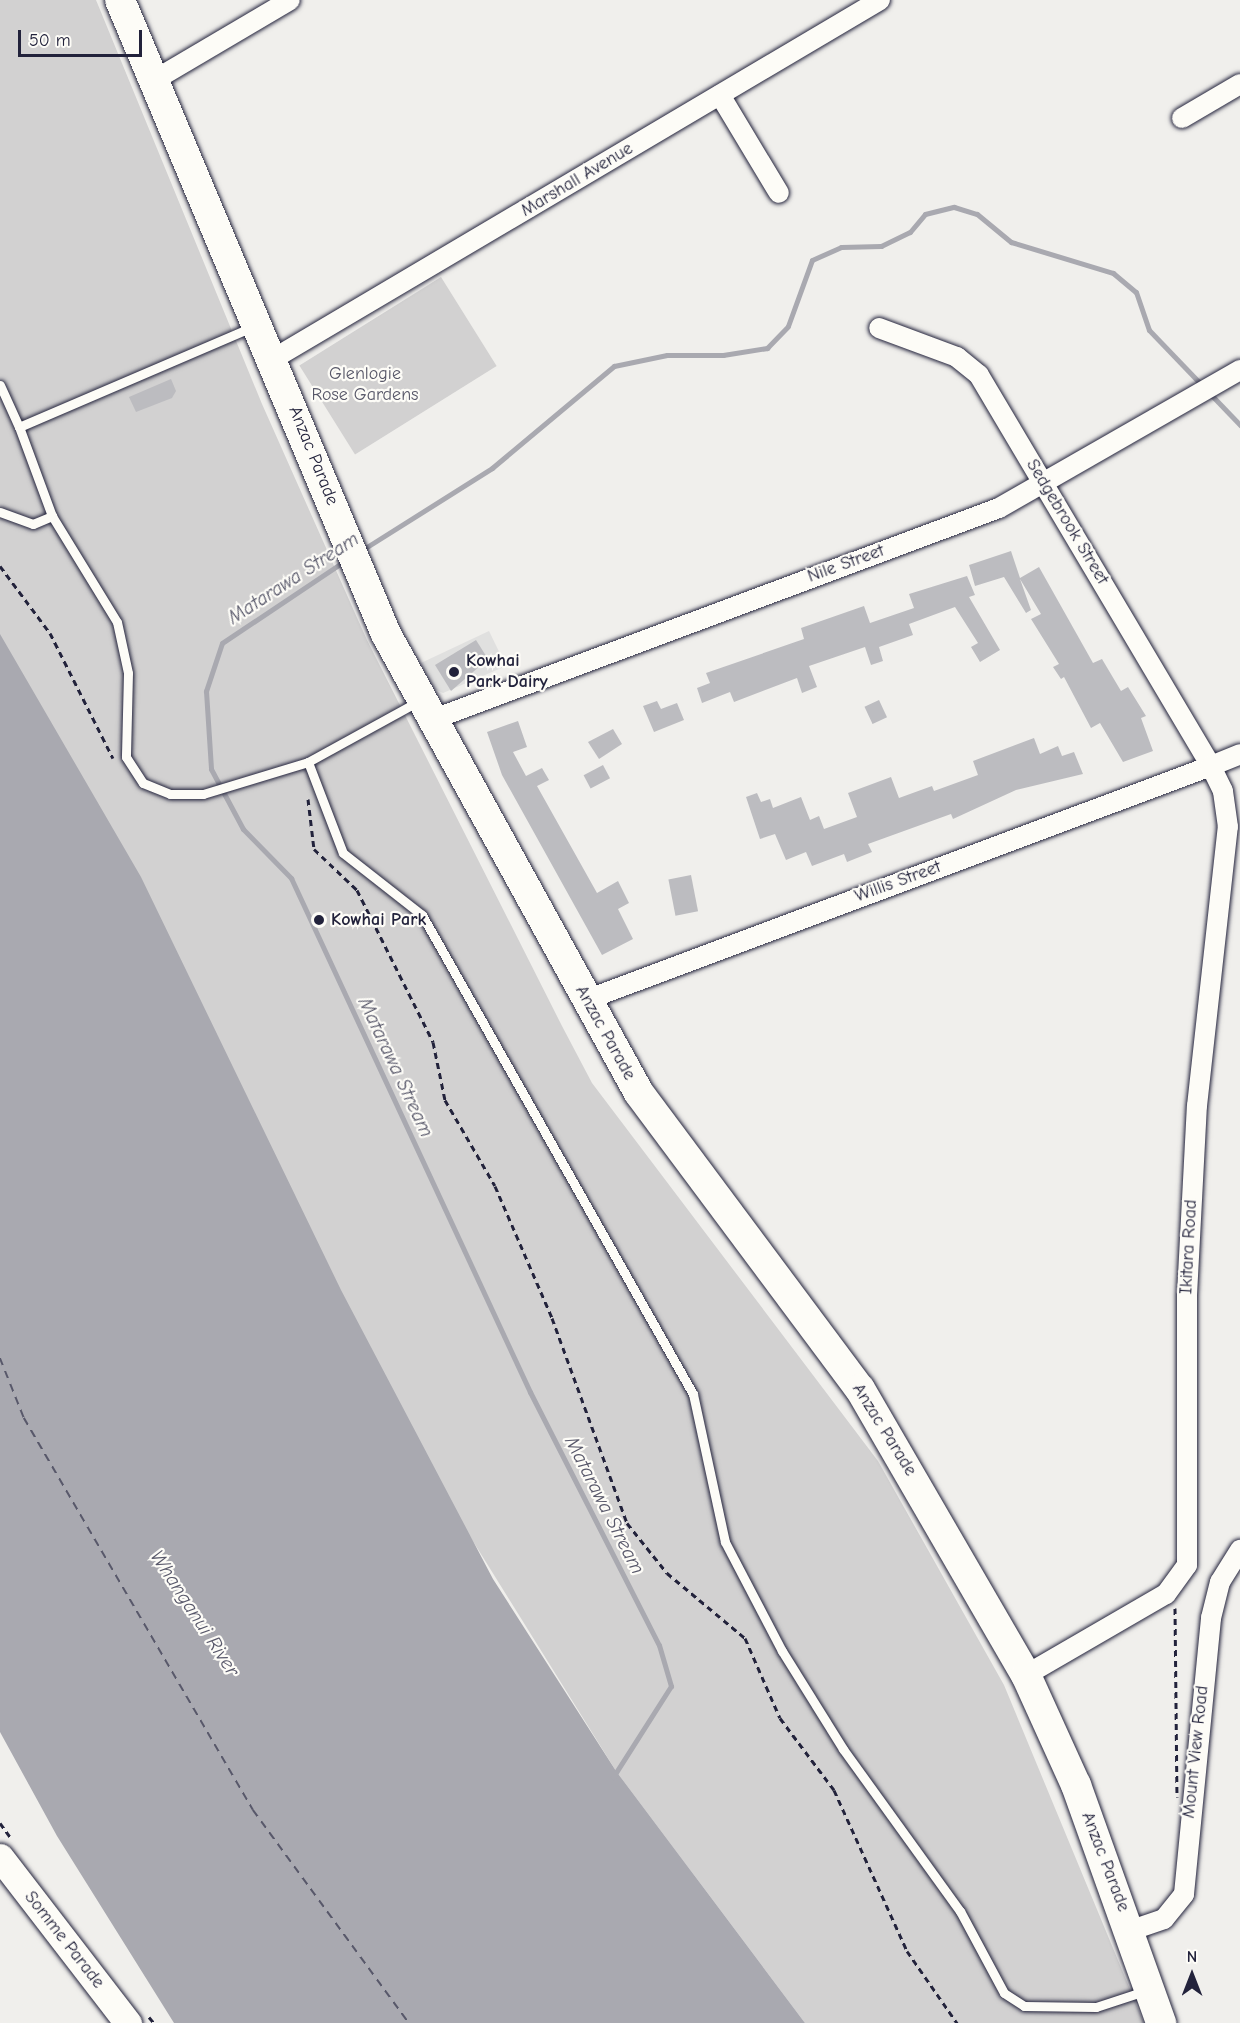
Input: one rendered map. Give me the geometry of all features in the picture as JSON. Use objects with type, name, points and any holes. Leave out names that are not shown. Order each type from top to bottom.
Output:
[{"type":"main road","name":"Anzac Parade","points":[[120,0],[151,82],[273,359],[361,575],[428,709],[586,999],[664,1131],[860,1389],[1026,1675],[1132,1930],[1161,2023]]},
{"type":"main road","name":"Somme Parade","points":[[0,1857],[128,2023]]},
{"type":"street","points":[[151,82],[290,0]]},
{"type":"street","name":"Marshall Avenue","points":[[273,359],[880,0]]},
{"type":"street","points":[[1182,118],[1240,84]]},
{"type":"street","points":[[720,95],[779,193]]},
{"type":"street","name":"Sedgebrook Street","points":[[879,328],[957,357],[974,369],[1211,766]]},
{"type":"street","name":"Nile Street","points":[[428,709],[999,508],[1045,486],[1237,372]]},
{"type":"street","points":[[1211,766],[1240,754]]},
{"type":"street","name":"Willis Street","points":[[586,999],[1211,766]]},
{"type":"street","name":"Ikitara Road","points":[[1026,1675],[1166,1594],[1184,1574],[1188,1552],[1186,1295],[1197,1106],[1228,827],[1225,798],[1211,766]]},
{"type":"street","name":"Mount View Road","points":[[1132,1930],[1164,1919],[1180,1903],[1215,1597],[1240,1550]]},
{"type":"lane","points":[[19,427],[257,325]]},
{"type":"lane","points":[[0,385],[19,427],[52,516],[117,622],[128,673],[126,757],[132,770],[143,783],[170,794],[203,795],[238,788],[308,762],[428,709]]},
{"type":"lane","points":[[0,512],[33,524],[52,516]]},
{"type":"lane","points":[[308,762],[343,853],[422,915],[647,1309],[693,1394],[730,1552],[782,1651],[843,1749],[960,1911],[1004,1993],[1024,2006],[1096,2007],[1150,1989]]},
{"type":"path","points":[[0,566],[50,633],[116,765]]},
{"type":"path","points":[[307,795],[315,849],[357,890],[433,1042],[445,1100],[495,1186],[552,1318],[627,1523],[667,1573],[745,1638],[780,1718],[834,1790],[907,1951],[957,2023]]},
{"type":"path","points":[[1166,1594],[1175,1597],[1174,1796],[1190,1802]]},
{"type":"shaded area","points":[[489,631],[506,666],[443,693],[432,688],[421,663]]},
{"type":"green space","name":"Kowhai Park","points":[[0,0],[96,0],[262,404],[367,640],[562,1026],[592,1083],[878,1461],[1004,1685],[1144,2023],[805,2023],[616,1771],[415,1448],[0,643]]},
{"type":"green space","name":"Glenlogie Rose Gardens","points":[[441,277],[497,366],[355,455],[299,365]]},
{"type":"water","name":"Whanganui River","points":[[0,634],[141,877],[341,1290],[493,1579],[616,1771],[805,2023],[174,2023],[57,1836],[0,1732]]},
{"type":"building","points":[[171,379],[176,391],[172,398],[136,412],[129,397]]},
{"type":"building","points":[[1011,551],[1020,578],[1039,567],[1093,663],[1102,659],[1121,691],[1128,687],[1146,716],[1141,718],[1153,751],[1123,762],[1100,723],[1091,728],[1064,677],[1061,679],[1053,667],[1059,664],[1031,619],[1041,614],[1020,579],[1031,610],[1026,613],[1004,577],[975,586],[969,565]]},
{"type":"building","points":[[967,576],[975,595],[969,597],[1000,650],[980,662],[971,647],[978,643],[955,607],[909,624],[913,635],[879,647],[883,661],[871,665],[865,647],[809,666],[817,687],[802,693],[797,678],[734,702],[730,692],[702,703],[697,688],[710,683],[706,673],[804,639],[801,628],[864,606],[870,623],[914,608],[909,594]]},
{"type":"building","points":[[476,640],[488,659],[451,691],[435,665]]},
{"type":"building","points":[[879,700],[887,717],[873,724],[864,707]]},
{"type":"building","points":[[657,701],[661,709],[677,703],[684,720],[654,732],[643,706]]},
{"type":"building","points":[[518,721],[527,747],[513,752],[526,776],[542,768],[549,780],[537,786],[597,893],[618,881],[629,903],[618,909],[633,939],[602,955],[502,775],[487,732]]},
{"type":"building","points":[[613,729],[622,744],[599,759],[588,742]]},
{"type":"building","points":[[1034,738],[1040,754],[1058,746],[1062,756],[1074,752],[1083,774],[1016,790],[953,819],[951,814],[868,844],[872,852],[847,862],[844,854],[812,866],[806,852],[786,860],[775,834],[760,839],[746,797],[757,793],[761,802],[770,799],[773,808],[801,797],[810,820],[819,816],[824,829],[857,817],[848,793],[891,777],[899,798],[932,786],[934,791],[978,775],[973,761]]},
{"type":"building","points":[[603,765],[610,778],[591,789],[584,775]]},
{"type":"building","points":[[691,875],[698,911],[675,916],[668,879]]},
{"type":"waterway","name":"Matarawa Stream","points":[[362,550],[492,468],[614,366],[667,355],[723,355],[767,348],[788,326],[812,260],[841,247],[881,246],[910,232],[925,214],[954,207],[977,214],[1011,242],[1113,273],[1136,292],[1149,330],[1240,425]]},
{"type":"waterway","name":"Matarawa Stream","points":[[346,560],[222,643],[206,691],[211,769],[243,829],[291,878],[530,1392],[659,1645],[671,1686],[613,1777]]},
{"type":"ferry route","points":[[0,1358],[24,1418],[253,1810],[409,2023]]},
{"type":"place","name":"Kowhai Park Dairy","points":[[454,672]]},
{"type":"place","name":"Kowhai Park","points":[[319,920]]}]
